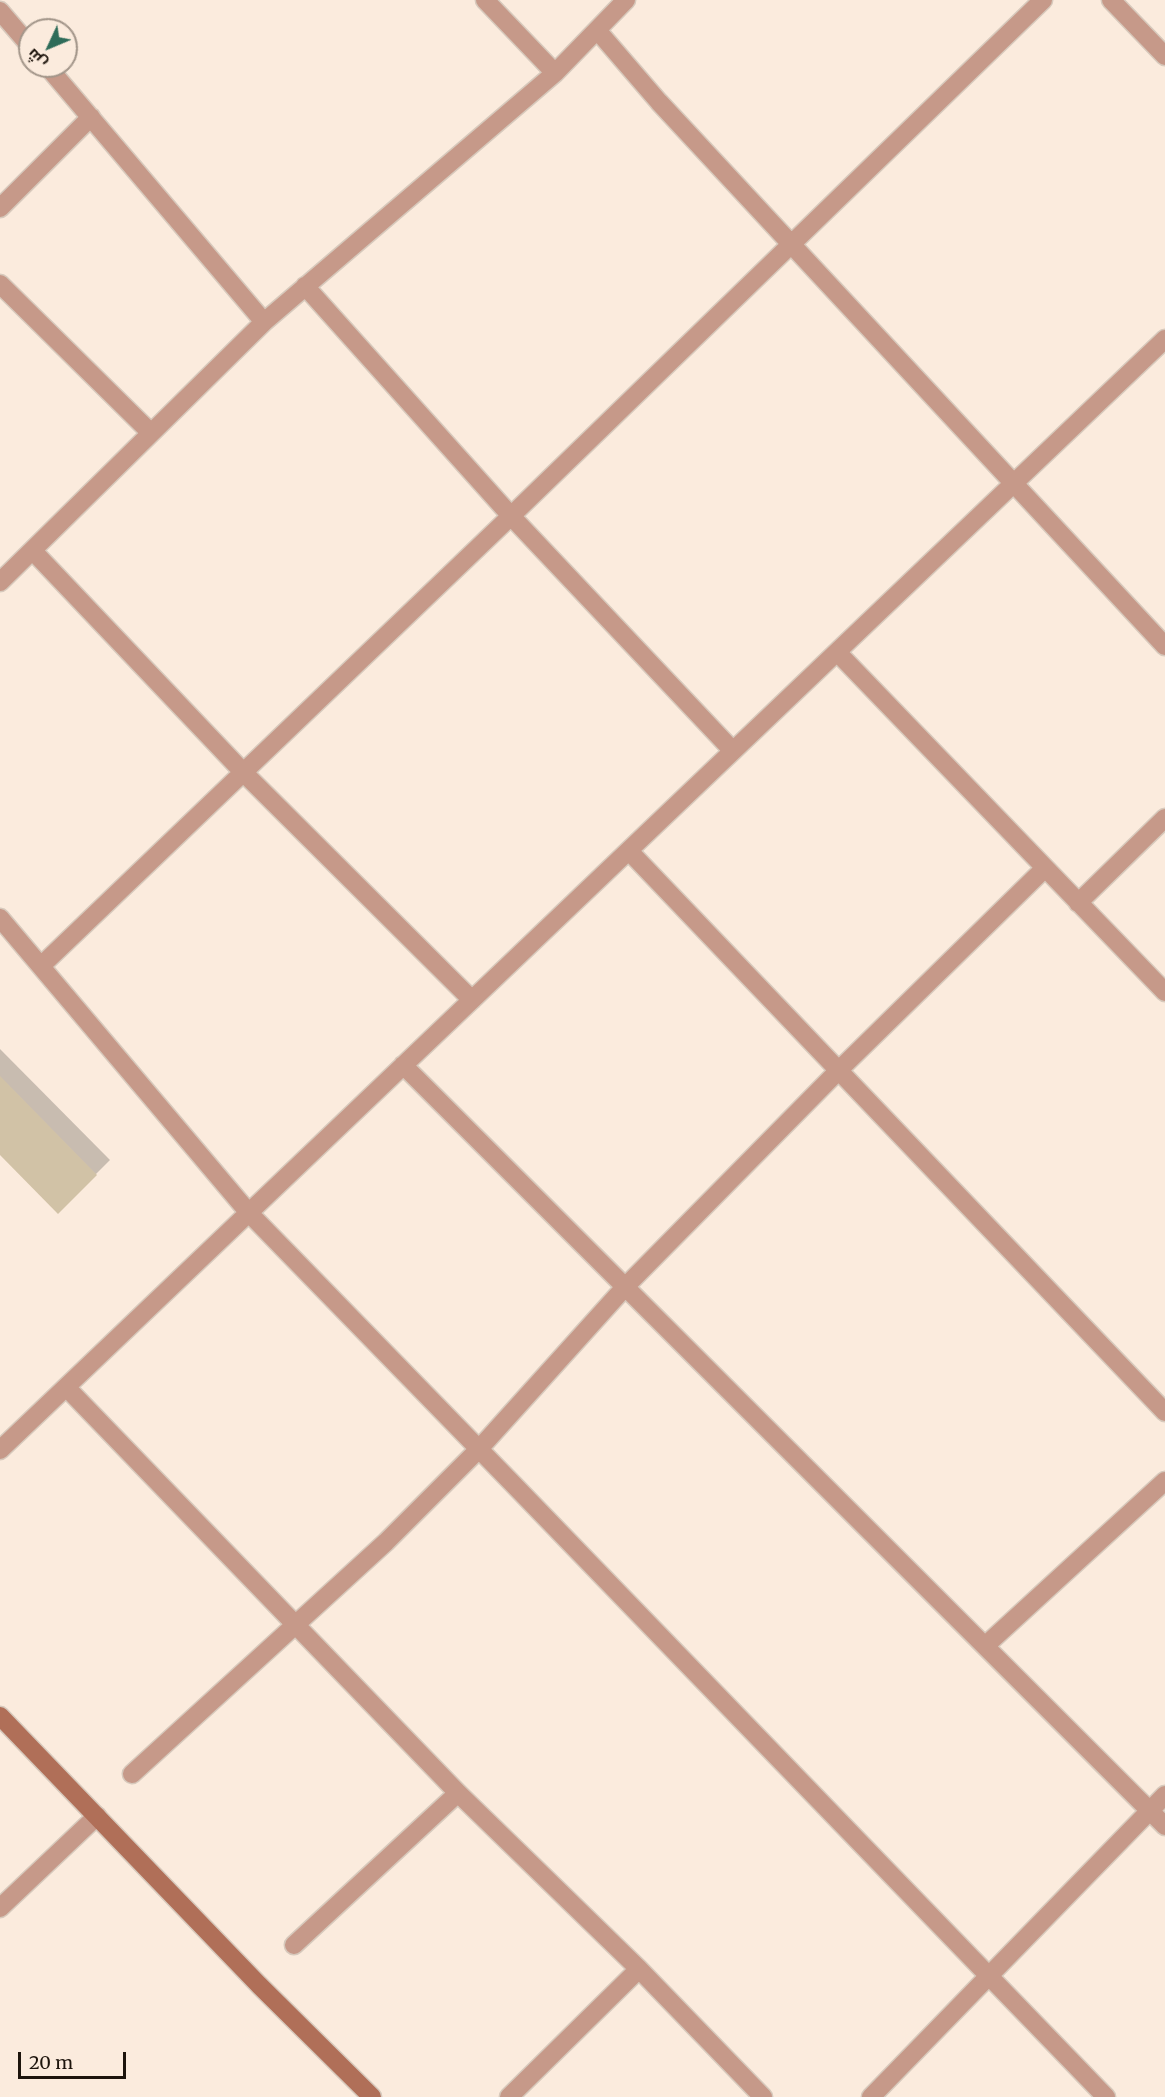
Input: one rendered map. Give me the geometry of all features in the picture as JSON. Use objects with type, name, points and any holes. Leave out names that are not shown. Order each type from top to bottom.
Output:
[{"type":"main road","points":[[0,1716],[259,1985],[372,2097]]},
{"type":"street","points":[[485,0],[555,73]]},
{"type":"street","points":[[0,582],[264,322],[555,73],[626,0]]},
{"type":"street","points":[[41,966],[511,516],[1043,0]]},
{"type":"street","points":[[1111,0],[1165,56]]},
{"type":"street","points":[[0,11],[18,32]]},
{"type":"street","points":[[597,30],[659,102],[1165,646]]},
{"type":"street","points":[[57,78],[148,188],[264,322]]},
{"type":"street","points":[[0,208],[91,117]]},
{"type":"street","points":[[0,284],[151,433]]},
{"type":"street","points":[[305,286],[511,516],[733,751]]},
{"type":"street","points":[[0,1450],[1165,339]]},
{"type":"street","points":[[33,551],[244,772],[472,1000]]},
{"type":"street","points":[[837,652],[1165,992]]},
{"type":"street","points":[[1078,903],[1165,818]]},
{"type":"street","points":[[629,851],[1165,1412]]},
{"type":"street","points":[[132,1774],[386,1542],[479,1449],[625,1287],[838,1070],[1045,868]]},
{"type":"street","points":[[0,918],[249,1213],[1106,2097]]},
{"type":"street","points":[[403,1065],[1165,1826]]},
{"type":"street","points":[[66,1386],[458,1793],[639,1969],[763,2097]]},
{"type":"street","points":[[985,1646],[1165,1481]]},
{"type":"street","points":[[294,1945],[458,1793]]},
{"type":"street","points":[[871,2097],[1165,1795]]},
{"type":"street","points":[[0,1908],[97,1816]]},
{"type":"street","points":[[509,2097],[639,1969]]},
{"type":"building","points":[[0,1076],[97,1175],[58,1214],[0,1155]]}]
